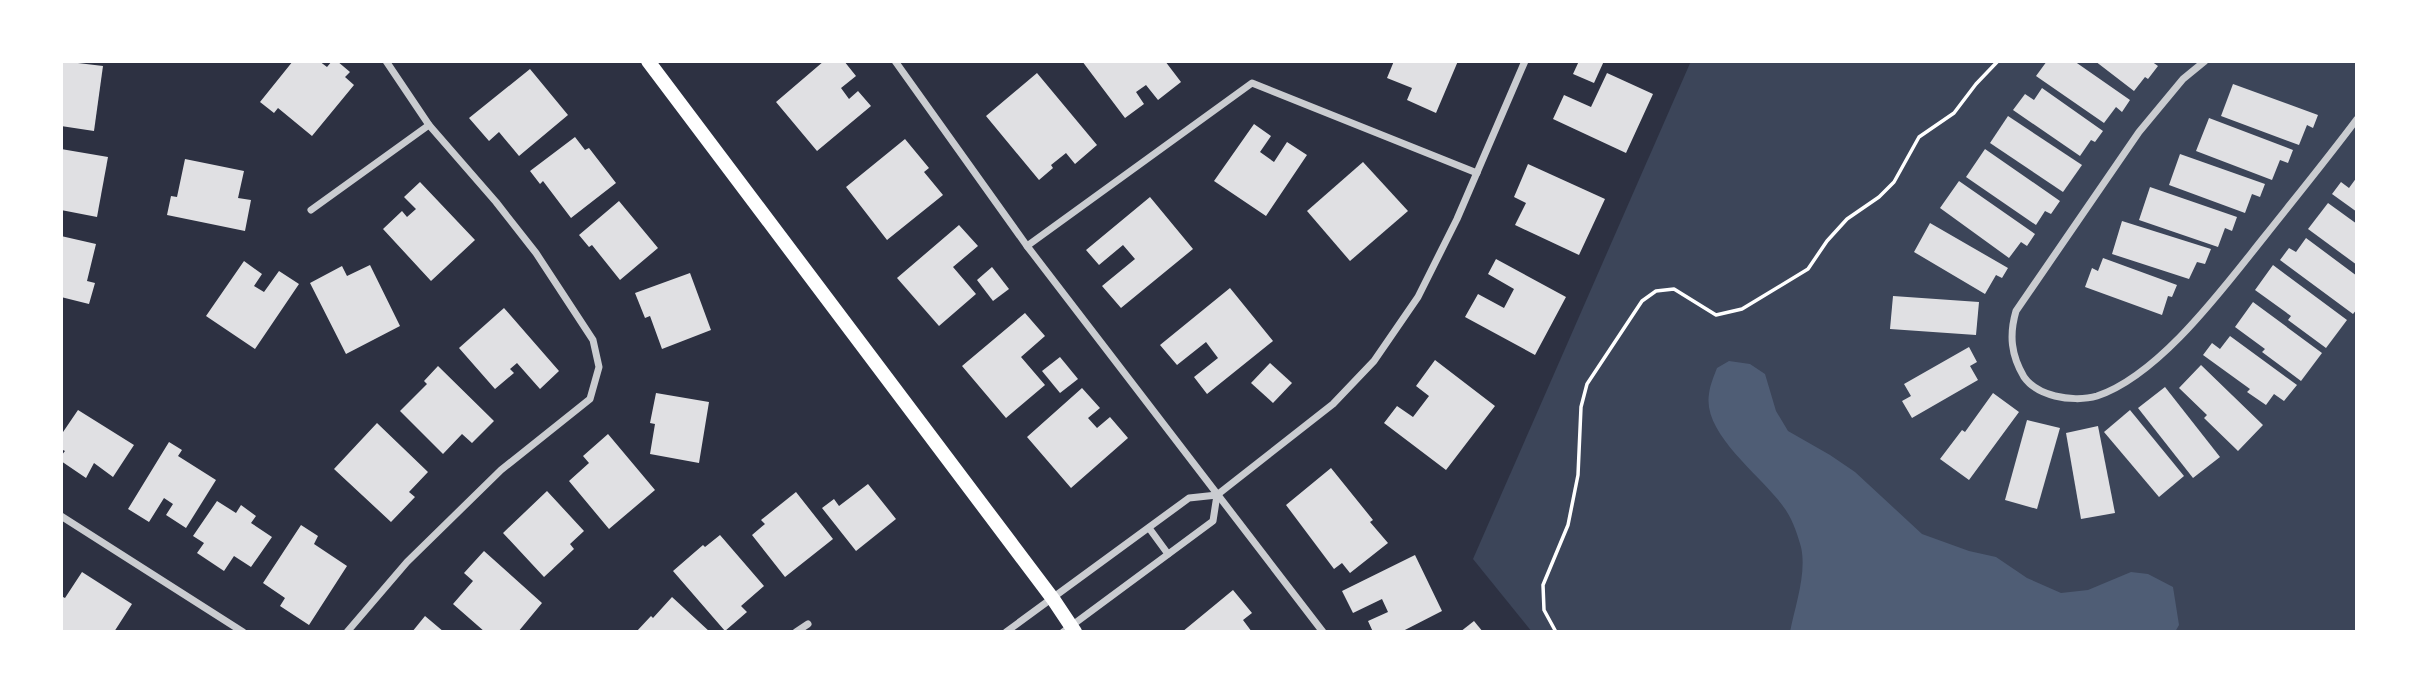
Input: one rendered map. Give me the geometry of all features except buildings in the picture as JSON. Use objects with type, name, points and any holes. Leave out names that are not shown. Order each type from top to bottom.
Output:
[{"type":"main road","points":[[648,61],[1053,599],[1070,630]]},
{"type":"street","points":[[347,632],[407,562],[501,470],[590,399],[599,367],[593,340],[536,253],[429,125],[386,61]]},
{"type":"street","points":[[895,61],[1027,246],[1323,632]]},
{"type":"street","points":[[1006,632],[1189,498],[1217,495],[1333,404],[1374,361],[1418,297],[1477,173],[1525,61]]},
{"type":"street","points":[[2205,61],[2183,79],[2138,132],[2016,311],[2012,327],[2015,362],[2027,382],[2045,393],[2064,398],[2096,396],[2133,375],[2172,346],[2228,281],[2357,119]]},
{"type":"street","points":[[1027,246],[1252,83],[1477,173]]},
{"type":"street","points":[[311,210],[429,125]]},
{"type":"street","points":[[1070,630],[1213,521],[1217,495]]},
{"type":"street","points":[[61,516],[243,632]]},
{"type":"street","points":[[1149,528],[1168,554]]},
{"type":"street","points":[[796,632],[808,625]]},
{"type":"path","points":[[1556,632],[1544,610],[1543,585],[1568,525],[1578,475],[1581,407],[1587,384],[1642,300],[1656,291],[1674,289],[1716,315],[1742,309],[1808,269],[1827,241],[1847,219],[1879,197],[1895,182],[1919,137],[1954,113],[1998,61]]},
{"type":"shaded area","points":[[1691,61],[2357,61],[2357,632],[1532,632],[1473,559]]},
{"type":"shaded area","points":[[1729,361],[1750,364],[1765,374],[1776,411],[1788,431],[1855,472],[1922,534],[1969,551],[1996,557],[2027,578],[2061,593],[2088,590],[2131,572],[2148,574],[2173,587],[2179,625],[2175,632],[1790,632],[1803,568],[1801,547],[1789,516],[1778,499],[1725,441],[1715,426],[1710,410],[1712,381],[1717,368]]}]
